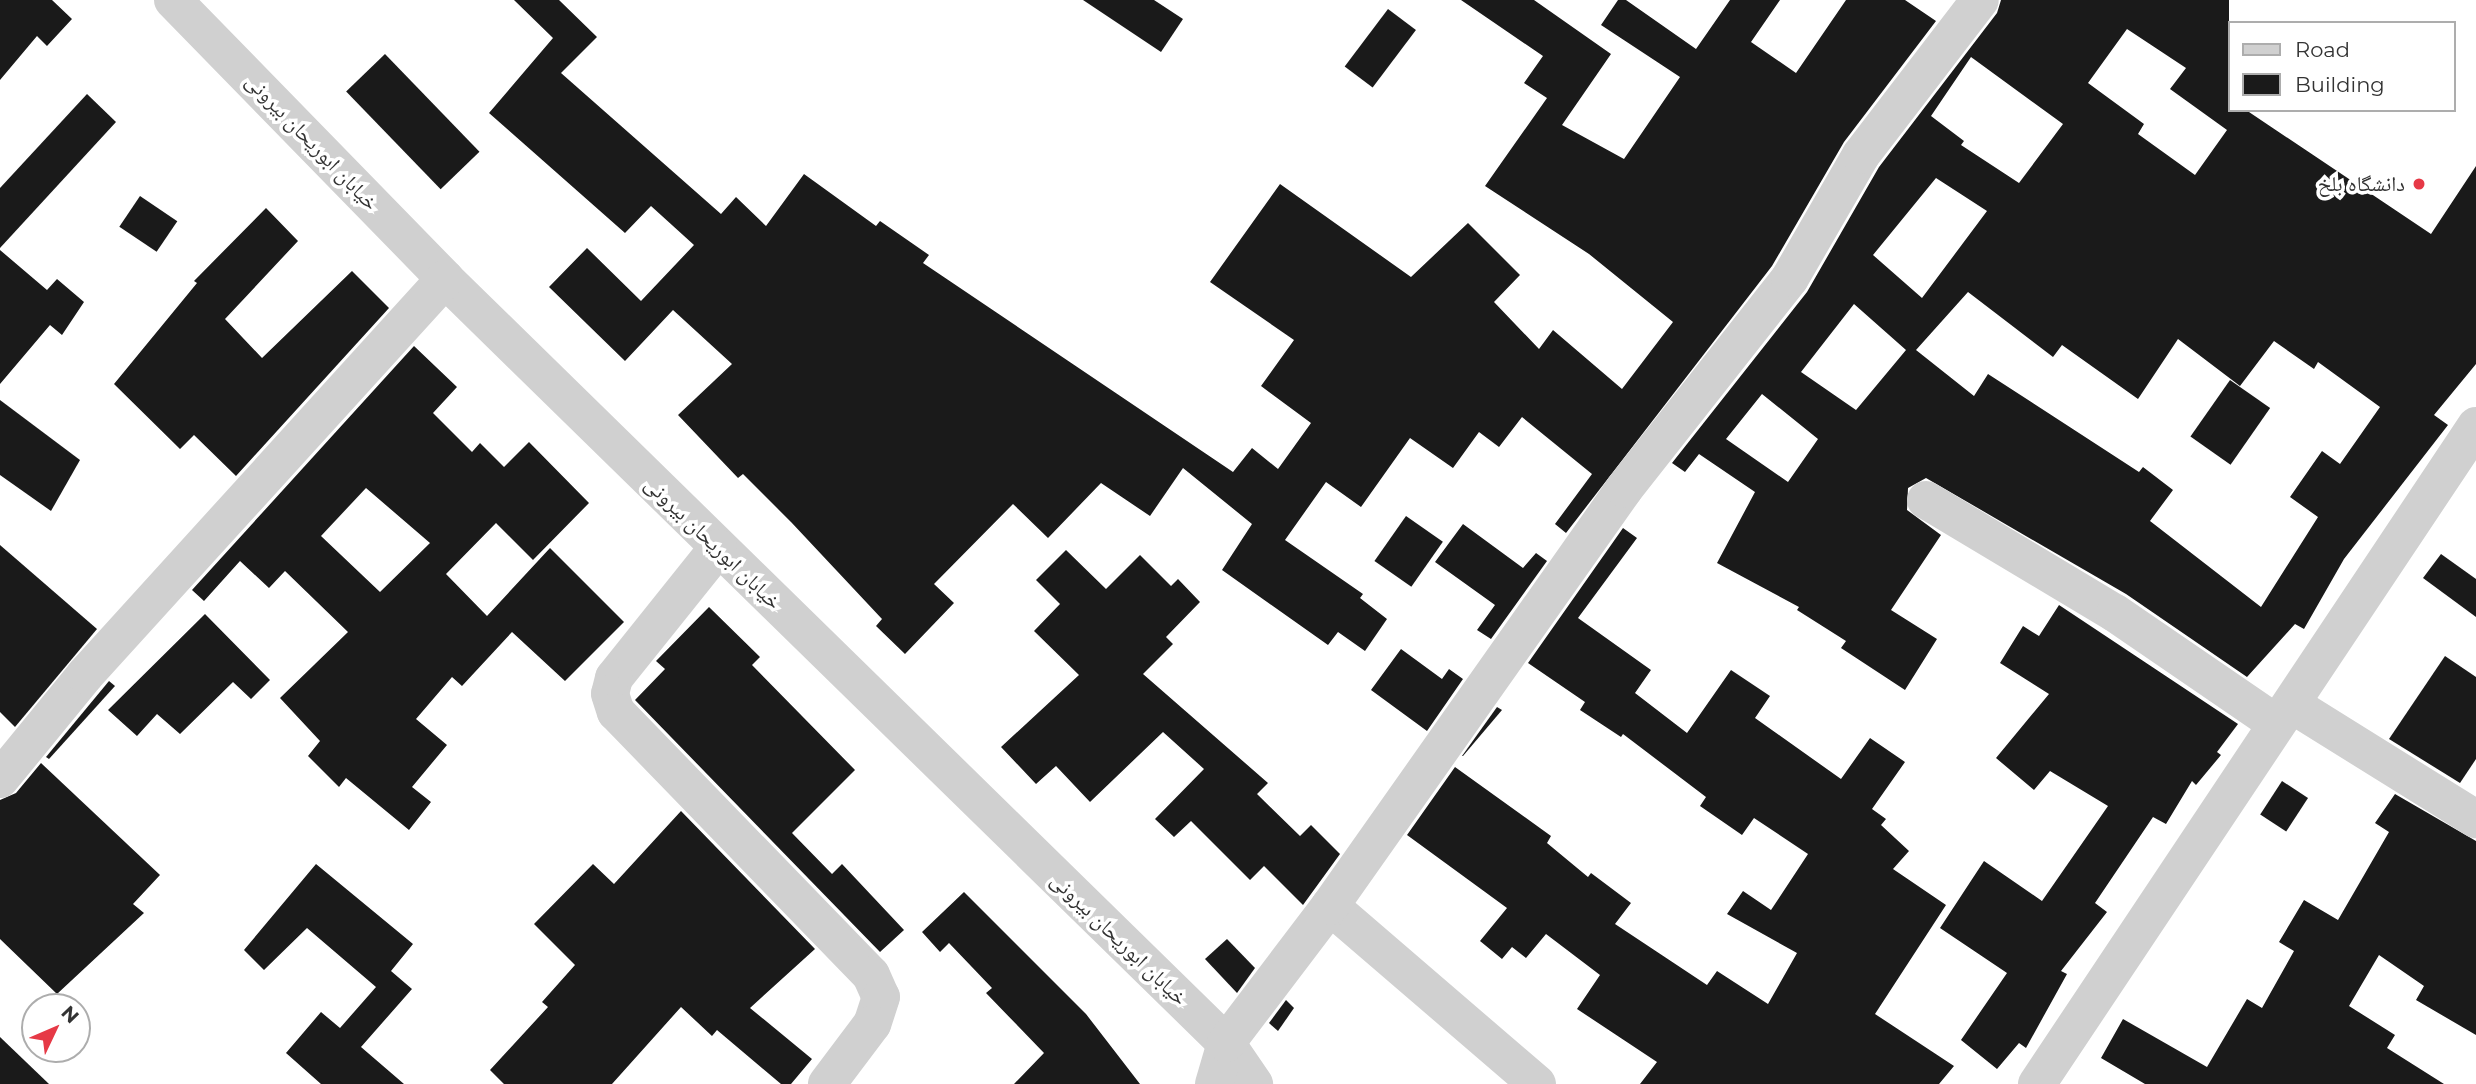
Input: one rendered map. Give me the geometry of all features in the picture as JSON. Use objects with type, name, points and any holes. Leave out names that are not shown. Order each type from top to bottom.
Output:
[{"type":"street","points":[[1214,1084],[1226,1043],[1331,906],[1624,489],[1790,278],[1861,155],[1980,0]]},
{"type":"street","name":"خیابان ابوریحان بیرونی","points":[[176,1],[445,279],[1226,1043],[1254,1084]]},
{"type":"street","points":[[0,779],[85,675],[445,279]]},
{"type":"street","points":[[2037,1084],[2476,426]]},
{"type":"street","points":[[1926,500],[2284,714],[2476,820]]},
{"type":"street","points":[[718,548],[614,678],[610,694],[616,712],[871,975],[881,998],[872,1024],[827,1084]]},
{"type":"street","points":[[1331,906],[1537,1084]]},
{"type":"building","points":[[0,0],[52,0],[72,19],[47,46],[37,36],[0,80]]},
{"type":"building","points":[[514,0],[559,0],[597,37],[561,73],[721,214],[736,197],[766,226],[804,174],[876,226],[880,221],[929,255],[923,263],[1233,472],[1252,448],[1278,469],[1311,423],[1261,386],[1294,340],[1210,282],[1280,184],[1411,277],[1468,223],[1520,275],[1494,302],[1539,349],[1553,330],[1622,389],[1673,322],[1589,254],[1485,186],[1547,98],[1524,83],[1543,56],[1461,0],[1534,0],[1611,54],[1562,125],[1624,159],[1680,77],[1601,25],[1618,0],[1626,0],[1696,49],[1730,0],[1780,0],[1751,42],[1796,73],[1846,0],[1905,0],[1936,21],[1844,142],[1772,266],[1566,533],[1555,524],[1592,474],[1522,417],[1499,447],[1479,432],[1453,468],[1410,438],[1361,507],[1326,482],[1285,540],[1363,594],[1360,598],[1387,619],[1365,651],[1338,632],[1328,645],[1222,570],[1252,524],[1183,468],[1150,516],[1101,483],[1048,538],[1013,504],[934,584],[954,603],[905,654],[876,626],[882,619],[791,522],[743,474],[738,478],[678,415],[732,364],[673,310],[625,361],[549,287],[587,248],[641,301],[694,245],[651,206],[625,233],[489,113],[553,38]]},
{"type":"building","points":[[1083,0],[1154,0],[1183,19],[1161,52]]},
{"type":"building","points":[[2001,0],[2229,0],[2228,112],[2249,112],[2431,234],[2476,166],[2476,364],[2434,415],[2448,425],[2344,559],[2304,629],[2295,624],[2247,677],[2126,594],[1926,478],[1908,488],[1907,510],[1941,535],[1891,610],[1937,639],[1905,690],[1841,648],[1846,641],[1797,610],[1799,607],[1717,563],[1755,492],[1699,454],[1685,472],[1672,463],[1807,292],[1879,167],[1997,13]],"holes":[[[2127,29],[2186,68],[2170,89],[2227,130],[2195,175],[2138,134],[2144,124],[2088,83]],[[1971,57],[2063,124],[2019,183],[1961,145],[1964,141],[1931,116]],[[1936,178],[1987,211],[1922,298],[1873,255]],[[1968,292],[2053,357],[2062,345],[2138,399],[2178,339],[2240,386],[2274,341],[2314,369],[2318,362],[2380,407],[2340,464],[2322,451],[2290,497],[2318,517],[2261,607],[2150,521],[2173,490],[2143,467],[2139,472],[1988,374],[1974,396],[1916,350]],[[1854,304],[1906,350],[1856,410],[1801,372]],[[1762,394],[1818,439],[1788,482],[1726,439]]]},
{"type":"building","points":[[1388,9],[1416,30],[1373,88],[1345,67]]},
{"type":"building","points":[[385,54],[479,152],[441,189],[346,92]]},
{"type":"building","points":[[87,94],[116,122],[0,248],[0,188]]},
{"type":"building","points":[[140,196],[177,221],[157,252],[119,227]]},
{"type":"building","points":[[266,208],[298,241],[225,319],[262,358],[352,271],[389,308],[236,476],[194,435],[180,449],[114,384],[197,283],[194,281]]},
{"type":"building","points":[[0,250],[47,290],[57,279],[84,302],[62,335],[50,325],[0,384]]},
{"type":"building","points":[[414,346],[457,387],[433,413],[472,452],[480,443],[504,467],[529,442],[589,503],[533,560],[496,523],[446,574],[487,616],[550,548],[624,622],[565,681],[512,632],[462,686],[452,677],[416,719],[447,745],[412,787],[431,802],[409,830],[346,778],[339,787],[308,756],[320,741],[280,698],[348,632],[285,571],[269,588],[240,561],[204,601],[192,590]],"holes":[[[366,488],[430,543],[380,592],[321,536]]]},
{"type":"building","points":[[2230,380],[2270,408],[2231,465],[2190,437]]},
{"type":"building","points":[[0,400],[80,460],[51,511],[0,475]]},
{"type":"building","points":[[1406,516],[1443,542],[1411,587],[1374,561]]},
{"type":"building","points":[[1463,524],[1523,568],[1536,553],[1547,561],[1491,639],[1477,630],[1495,605],[1435,562]]},
{"type":"building","points":[[1623,528],[1637,538],[1578,618],[1651,670],[1635,693],[1687,733],[1731,670],[1770,696],[1755,718],[1841,779],[1870,738],[1905,762],[1872,809],[1886,819],[1881,825],[1909,851],[1893,869],[1946,905],[1875,1014],[1954,1066],[1939,1084],[1640,1084],[1657,1062],[1577,1009],[1600,975],[1546,934],[1526,958],[1512,947],[1502,959],[1480,941],[1507,908],[1407,835],[1455,767],[1551,836],[1547,843],[1588,877],[1591,873],[1631,903],[1615,924],[1707,985],[1717,971],[1768,1004],[1797,953],[1727,914],[1743,891],[1771,910],[1808,854],[1754,818],[1742,835],[1700,806],[1706,797],[1623,734],[1621,737],[1580,710],[1585,702],[1528,663]]},
{"type":"building","points":[[0,545],[97,629],[15,727],[0,712]]},
{"type":"building","points":[[1066,550],[1106,589],[1140,555],[1171,586],[1178,579],[1200,602],[1166,637],[1173,644],[1143,674],[1268,783],[1257,794],[1300,836],[1311,825],[1340,854],[1303,905],[1264,866],[1250,880],[1191,821],[1174,837],[1155,819],[1204,769],[1163,732],[1090,802],[1056,766],[1036,784],[1001,747],[1079,675],[1034,631],[1060,604],[1036,580]]},
{"type":"building","points":[[2441,554],[2476,579],[2476,617],[2423,578]]},
{"type":"building","points":[[2059,605],[2238,724],[2217,752],[2221,755],[2196,785],[2192,781],[2166,824],[2153,817],[2095,903],[2107,912],[2061,971],[2067,974],[2026,1048],[2019,1043],[1997,1069],[1961,1040],[2007,973],[1940,928],[1984,861],[2042,901],[2108,806],[2050,771],[2034,790],[1996,758],[2049,694],[2000,663],[2023,626],[2039,636]]},
{"type":"building","points":[[709,607],[760,657],[752,665],[855,770],[792,833],[832,874],[842,864],[904,930],[880,952],[635,700],[665,669],[656,661]]},
{"type":"building","points":[[205,614],[270,680],[251,699],[233,682],[180,734],[157,714],[137,736],[108,710]]},
{"type":"building","points":[[1401,649],[1442,679],[1449,669],[1463,679],[1427,731],[1371,690]]},
{"type":"building","points":[[2445,656],[2476,677],[2476,759],[2460,783],[2389,739]]},
{"type":"building","points":[[109,681],[115,686],[49,759],[46,757]]},
{"type":"building","points":[[1497,707],[1502,710],[1462,756]]},
{"type":"building","points":[[41,763],[160,875],[133,904],[144,913],[58,993],[0,939],[0,800],[16,793]]},
{"type":"building","points":[[2282,781],[2308,798],[2286,831],[2260,815]]},
{"type":"building","points":[[2395,794],[2476,841],[2476,1035],[2416,1000],[2424,986],[2379,955],[2349,1006],[2395,1035],[2387,1048],[2444,1084],[2145,1084],[2101,1058],[2123,1019],[2207,1067],[2247,999],[2262,1008],[2294,951],[2279,942],[2304,900],[2338,920],[2389,832],[2375,823]]},
{"type":"building","points":[[681,811],[815,949],[750,1008],[812,1059],[791,1084],[781,1084],[717,1030],[712,1036],[681,1007],[612,1084],[504,1084],[490,1070],[548,1007],[542,1002],[575,965],[534,924],[593,864],[614,884]]},
{"type":"building","points":[[316,864],[413,944],[391,971],[412,989],[361,1047],[404,1084],[321,1084],[286,1053],[321,1012],[340,1028],[376,987],[307,928],[264,970],[244,950]]},
{"type":"building","points":[[964,892],[1086,1014],[1140,1084],[1014,1084],[1044,1053],[986,993],[992,988],[949,943],[940,952],[922,932]]},
{"type":"building","points":[[1227,939],[1255,968],[1237,993],[1205,959]]},
{"type":"building","points":[[1286,1000],[1294,1008],[1278,1031],[1269,1023]]},
{"type":"building","points":[[0,1037],[21,1057],[21,1063],[27,1063],[49,1084],[0,1084]]},
{"type":"place","name":"دانشگاه بلخ","points":[[2419,184]]}]
